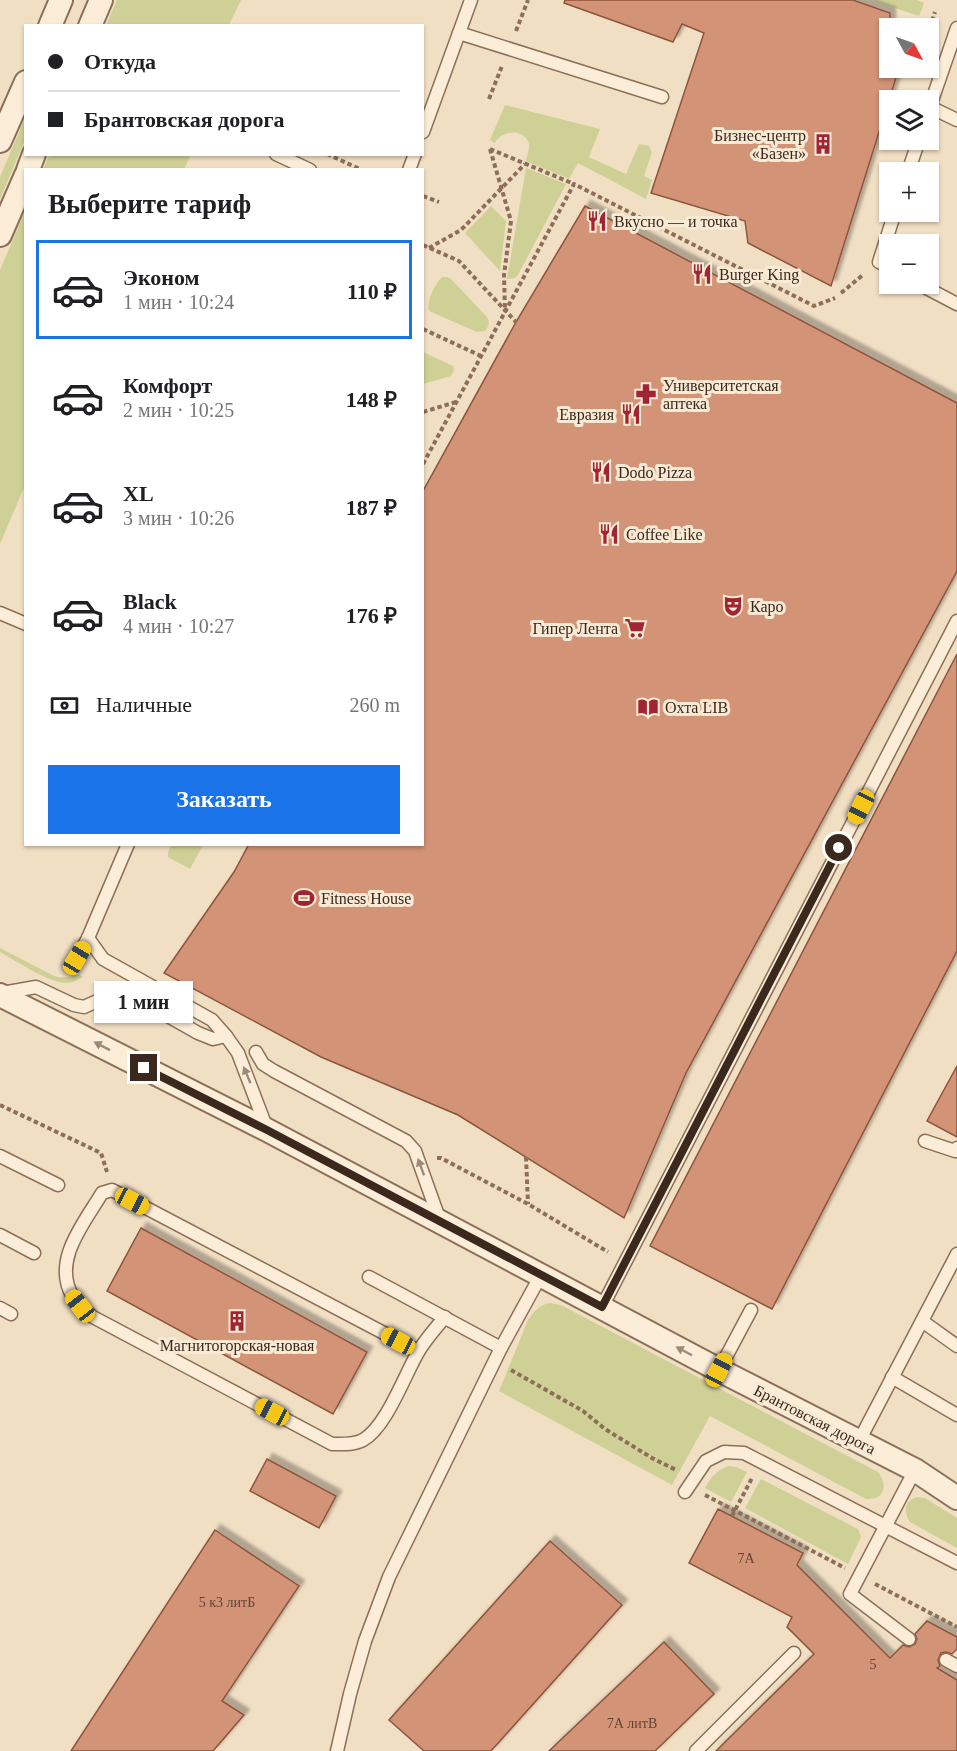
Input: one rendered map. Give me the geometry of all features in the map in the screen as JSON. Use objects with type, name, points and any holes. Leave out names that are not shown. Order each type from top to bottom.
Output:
[{"type":"street","points":[[51,24],[61,0]]},
{"type":"street","points":[[91,24],[101,0]]},
{"type":"street","points":[[0,141],[24,87]]},
{"type":"street","points":[[0,235],[24,180]]},
{"type":"street","name":"Брантовская дорога","points":[[0,994],[267,1130],[719,1370],[915,1470],[957,1498]]},
{"type":"lane","points":[[424,129],[471,0]]},
{"type":"lane","points":[[936,90],[957,28]]},
{"type":"lane","points":[[459,33],[662,97]]},
{"type":"lane","points":[[939,113],[957,120]]},
{"type":"lane","points":[[280,156],[306,168]]},
{"type":"lane","points":[[938,294],[957,304]]},
{"type":"lane","points":[[0,613],[24,623]]},
{"type":"lane","points":[[602,1307],[957,621]]},
{"type":"lane","points":[[77,958],[88,938],[127,846]]},
{"type":"lane","points":[[88,938],[103,959],[212,1020],[226,1035],[238,1053],[267,1130]]},
{"type":"lane","points":[[0,994],[36,987],[74,1005],[84,1007],[117,993],[129,994],[198,1033],[213,1039],[226,1035]]},
{"type":"lane","points":[[256,1052],[263,1064],[274,1071],[406,1141],[415,1151],[441,1222]]},
{"type":"lane","points":[[925,1141],[955,1151],[957,1149]]},
{"type":"lane","points":[[0,1156],[58,1185]]},
{"type":"lane","points":[[418,1351],[112,1190],[102,1193],[72,1242],[67,1258],[66,1272],[72,1296],[93,1317],[332,1444],[347,1445],[363,1440],[376,1428],[388,1410],[418,1351],[445,1317]]},
{"type":"lane","points":[[0,1235],[34,1253]]},
{"type":"lane","points":[[858,1441],[957,1254]]},
{"type":"lane","points":[[337,1751],[365,1641],[389,1577],[501,1348],[542,1275]]},
{"type":"lane","points":[[369,1277],[501,1348]]},
{"type":"lane","points":[[719,1370],[751,1310]]},
{"type":"lane","points":[[922,1321],[957,1346]]},
{"type":"lane","points":[[892,1377],[957,1415]]},
{"type":"lane","points":[[689,1486],[706,1461],[724,1452],[744,1453],[957,1563]]},
{"type":"lane","points":[[909,1639],[850,1594],[915,1470]]},
{"type":"lane","points":[[696,1751],[794,1653]]},
{"type":"path","points":[[933,18],[935,12]]},
{"type":"path","points":[[505,310],[504,275],[511,221],[490,149],[574,184],[814,306],[835,298]]},
{"type":"path","points":[[331,156],[358,168]]},
{"type":"path","points":[[429,248],[461,230],[525,164]]},
{"type":"path","points":[[424,462],[574,184]]},
{"type":"path","points":[[424,196],[439,202]]},
{"type":"path","points":[[424,246],[459,261],[516,322]]},
{"type":"path","points":[[841,293],[879,268]]},
{"type":"path","points":[[424,329],[481,356]]},
{"type":"path","points":[[424,412],[456,401]]},
{"type":"path","points":[[0,1105],[101,1153],[112,1190]]},
{"type":"path","points":[[526,1157],[528,1204]]},
{"type":"path","points":[[495,1361],[583,1411],[689,1486],[957,1627]]},
{"type":"path","points":[[732,1516],[760,1461]]},
{"type":"green space","points":[[117,0],[241,0],[229,24],[106,24]]},
{"type":"green space","points":[[875,0],[917,0],[924,3],[919,16]]},
{"type":"green space","points":[[505,105],[600,129],[589,157],[626,174],[639,144],[649,146],[652,152],[644,176],[652,180],[646,199],[578,163],[569,179],[526,161],[529,143],[521,134],[506,134],[495,143],[490,140]]},
{"type":"green space","points":[[24,120],[24,142],[0,199],[0,177]]},
{"type":"green space","points":[[49,156],[190,156],[184,168],[43,168]]},
{"type":"green space","points":[[526,168],[566,184],[518,275],[507,279]]},
{"type":"green space","points":[[491,206],[506,221],[500,271],[465,233]]},
{"type":"green space","points":[[24,213],[24,487],[0,544],[0,270]]},
{"type":"green space","points":[[442,277],[451,279],[487,317],[489,324],[485,331],[477,332],[429,311],[432,293]]},
{"type":"green space","points":[[424,352],[453,366],[451,376],[424,384]]},
{"type":"green space","points":[[170,846],[202,846],[190,869],[168,857]]},
{"type":"green space","points":[[0,948],[54,976],[66,977],[78,974],[83,977],[68,983],[58,982],[32,971],[0,952]]},
{"type":"green space","points":[[550,1303],[561,1305],[878,1472],[884,1487],[881,1495],[866,1499],[710,1416],[672,1485],[499,1391],[528,1320],[540,1307]]},
{"type":"green space","points":[[728,1466],[747,1472],[731,1502],[705,1488],[714,1475]]},
{"type":"green space","points":[[761,1479],[858,1529],[861,1537],[848,1564],[745,1508]]},
{"type":"green space","points":[[917,1497],[925,1498],[957,1518],[957,1548],[910,1522],[906,1514],[906,1507],[909,1501]]},
{"type":"building","points":[[565,0],[853,0],[890,13],[890,18],[879,18],[879,78],[896,78],[892,90],[879,90],[879,132],[831,286],[748,243],[745,221],[651,193],[704,33],[682,24],[673,42],[564,3]]},
{"type":"building","points":[[585,206],[957,403],[957,571],[686,1073],[624,1218],[458,1115],[321,1057],[164,973],[234,872],[248,846],[424,846],[424,489],[516,322]]},
{"type":"building","points":[[957,654],[957,951],[772,1309],[650,1246]]},
{"type":"building","points":[[957,1066],[957,1137],[927,1121]]},
{"type":"building","name":"Магнитогорская-новая","points":[[141,1228],[367,1352],[333,1414],[107,1291]]},
{"type":"building","points":[[267,1459],[336,1496],[319,1528],[250,1491]]},
{"type":"building","points":[[718,1509],[803,1553],[797,1565],[890,1658],[903,1645],[909,1647],[915,1644],[917,1639],[915,1634],[927,1621],[957,1637],[957,1649],[952,1654],[941,1653],[938,1660],[940,1666],[937,1668],[957,1680],[957,1751],[716,1751],[814,1654],[787,1627],[792,1617],[689,1563]]},
{"type":"building","points":[[215,1530],[299,1586],[222,1701],[244,1715],[213,1751],[71,1751]]},
{"type":"building","points":[[550,1541],[622,1605],[491,1751],[424,1751],[389,1720]]},
{"type":"building","points":[[664,1642],[714,1694],[655,1751],[549,1751]]},
{"type":"place","name":"Бизнес-центр «Базен»","points":[[823,144]]},
{"type":"place","name":"Вкусно — и точка","points":[[597,221]]},
{"type":"place","name":"Burger King","points":[[702,274]]},
{"type":"place","name":"Университетская аптека","points":[[646,394]]},
{"type":"place","name":"Евразия","points":[[631,414]]},
{"type":"place","name":"Dodo Pizza","points":[[601,472]]},
{"type":"place","name":"Coffee Like","points":[[609,534]]},
{"type":"place","name":"Каро","points":[[733,606]]},
{"type":"place","name":"Гипер Лента","points":[[635,628]]},
{"type":"place","name":"Охта LIB","points":[[648,707]]},
{"type":"place","name":"Fitness House","points":[[304,898]]},
{"type":"place","name":"Магнитогорская-новая","points":[[237,1321]]},
{"type":"route","points":[[144,1068],[267,1130],[602,1307],[839,848]]}]
